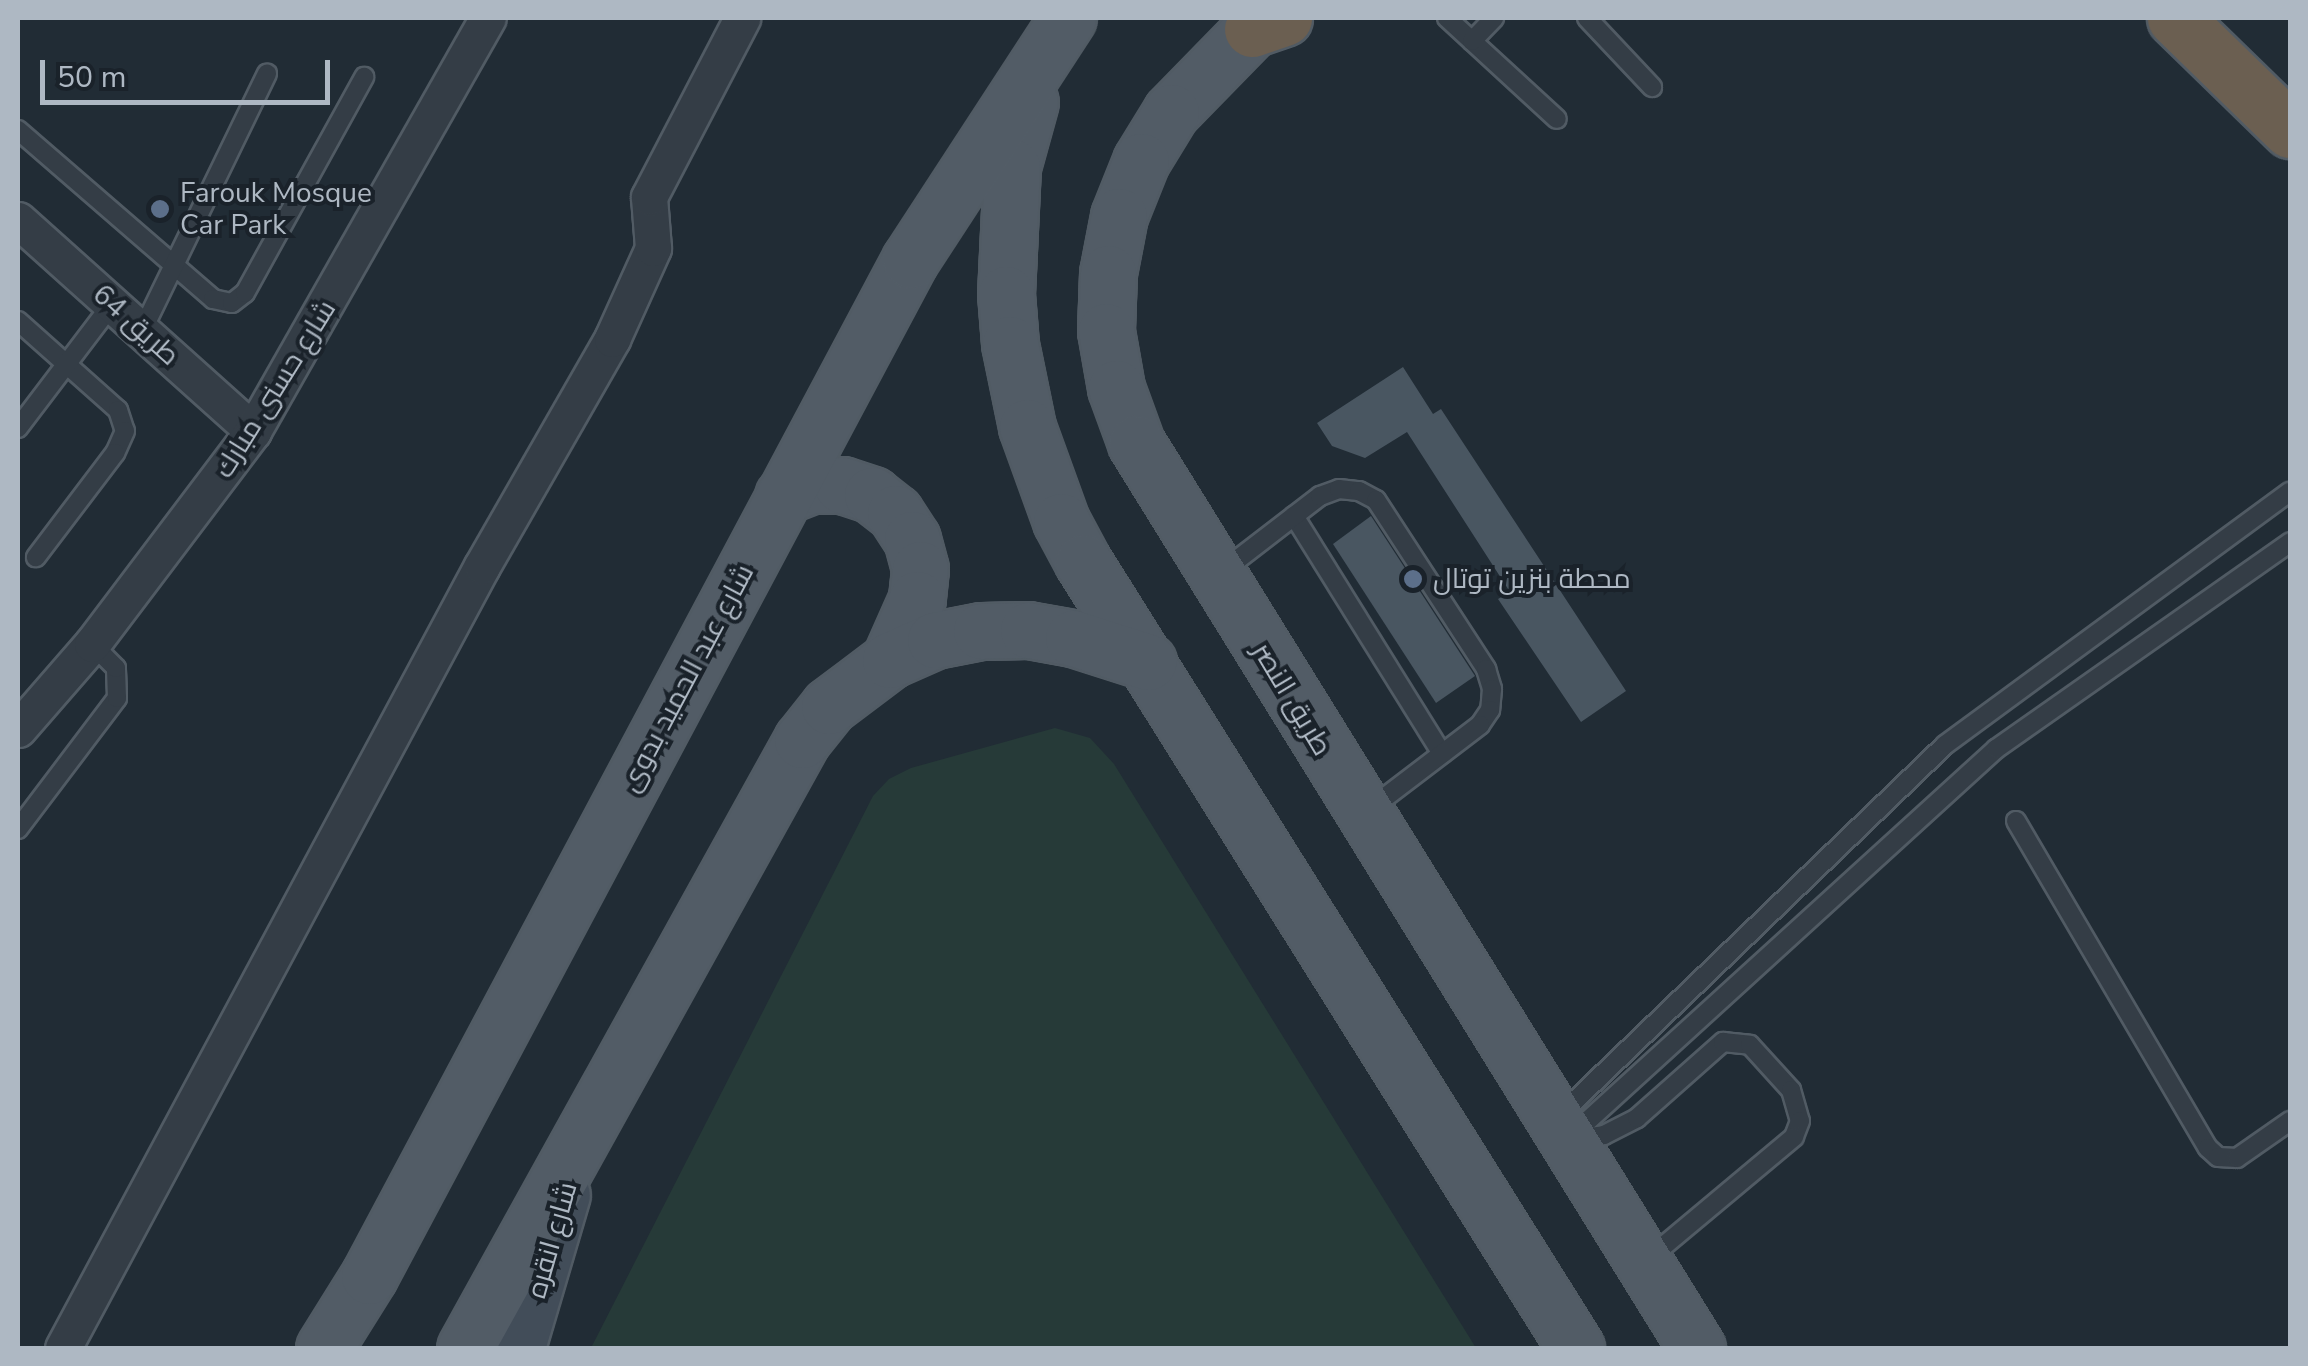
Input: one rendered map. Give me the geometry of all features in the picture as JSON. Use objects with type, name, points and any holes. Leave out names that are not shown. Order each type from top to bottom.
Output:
[{"type":"highway","points":[[2175,18],[2290,130]]},
{"type":"main road","name":"طريق النصر","points":[[1265,20],[1171,112],[1140,161],[1119,216],[1108,273],[1106,331],[1123,407],[1136,443],[1698,1348]]},
{"type":"main road","name":"شارع عبد الحميد بدوى","points":[[324,1348],[369,1276],[910,260],[1056,34]]},
{"type":"main road","points":[[1056,34],[1012,167],[1006,294],[1013,362],[1027,427],[1062,521],[1576,1348]]},
{"type":"main road","points":[[783,496],[812,486],[842,485],[872,494],[896,513],[912,538],[920,568],[917,599],[890,660]]},
{"type":"main road","points":[[465,1348],[802,740],[829,706],[890,660],[935,640],[981,631],[1028,630],[1073,638],[1148,662]]},
{"type":"street","name":"شارع حسنى مبارك","points":[[18,729],[92,644],[253,432],[488,18]]},
{"type":"street","points":[[63,1348],[482,566],[612,339],[653,248],[649,197],[742,18]]},
{"type":"street","name":"طريق 64","points":[[18,220],[253,432]]},
{"type":"street","name":"شارع انقره","points":[[520,1348],[584,1132]]},
{"type":"lane","points":[[1447,18],[1557,119]]},
{"type":"lane","points":[[1472,41],[1494,18]]},
{"type":"lane","points":[[1587,18],[1652,87]]},
{"type":"lane","points":[[143,329],[267,74]]},
{"type":"lane","points":[[18,130],[222,304],[239,299],[364,76]]},
{"type":"lane","points":[[18,428],[114,304]]},
{"type":"lane","points":[[18,321],[118,410],[125,432],[116,453],[36,557]]},
{"type":"lane","points":[[1217,575],[1320,496],[1339,490],[1359,491],[1376,500],[1486,669],[1492,689],[1490,710],[1480,725],[1363,814]]},
{"type":"lane","points":[[1561,1130],[1944,745],[2290,492]]},
{"type":"lane","points":[[1294,516],[1442,754]]},
{"type":"lane","points":[[1561,1130],[2026,726],[2290,542]]},
{"type":"lane","points":[[18,830],[117,698],[116,668],[92,644]]},
{"type":"lane","points":[[1944,745],[1968,773]]},
{"type":"lane","points":[[2016,821],[2208,1148],[2218,1157],[2237,1158],[2290,1121]]},
{"type":"lane","points":[[1854,832],[1879,855]]},
{"type":"lane","points":[[1561,1130],[1621,1128],[1724,1042],[1750,1045],[1791,1090],[1800,1121],[1794,1137],[1644,1263]]},
{"type":"green space","points":[[1055,728],[1090,738],[1114,764],[1476,1348],[591,1348],[873,796],[889,779],[911,768]]},
{"type":"building","points":[[1403,367],[1433,414],[1441,409],[1626,691],[1581,722],[1498,599],[1510,592],[1407,432],[1365,458],[1332,446],[1317,423]]},
{"type":"building","points":[[1371,516],[1475,676],[1436,703],[1333,544]]},
{"type":"place","name":"Farouk Mosque Car Park","points":[[160,209]]},
{"type":"place","name":"محطة بنزين توتال","points":[[1413,579]]}]
